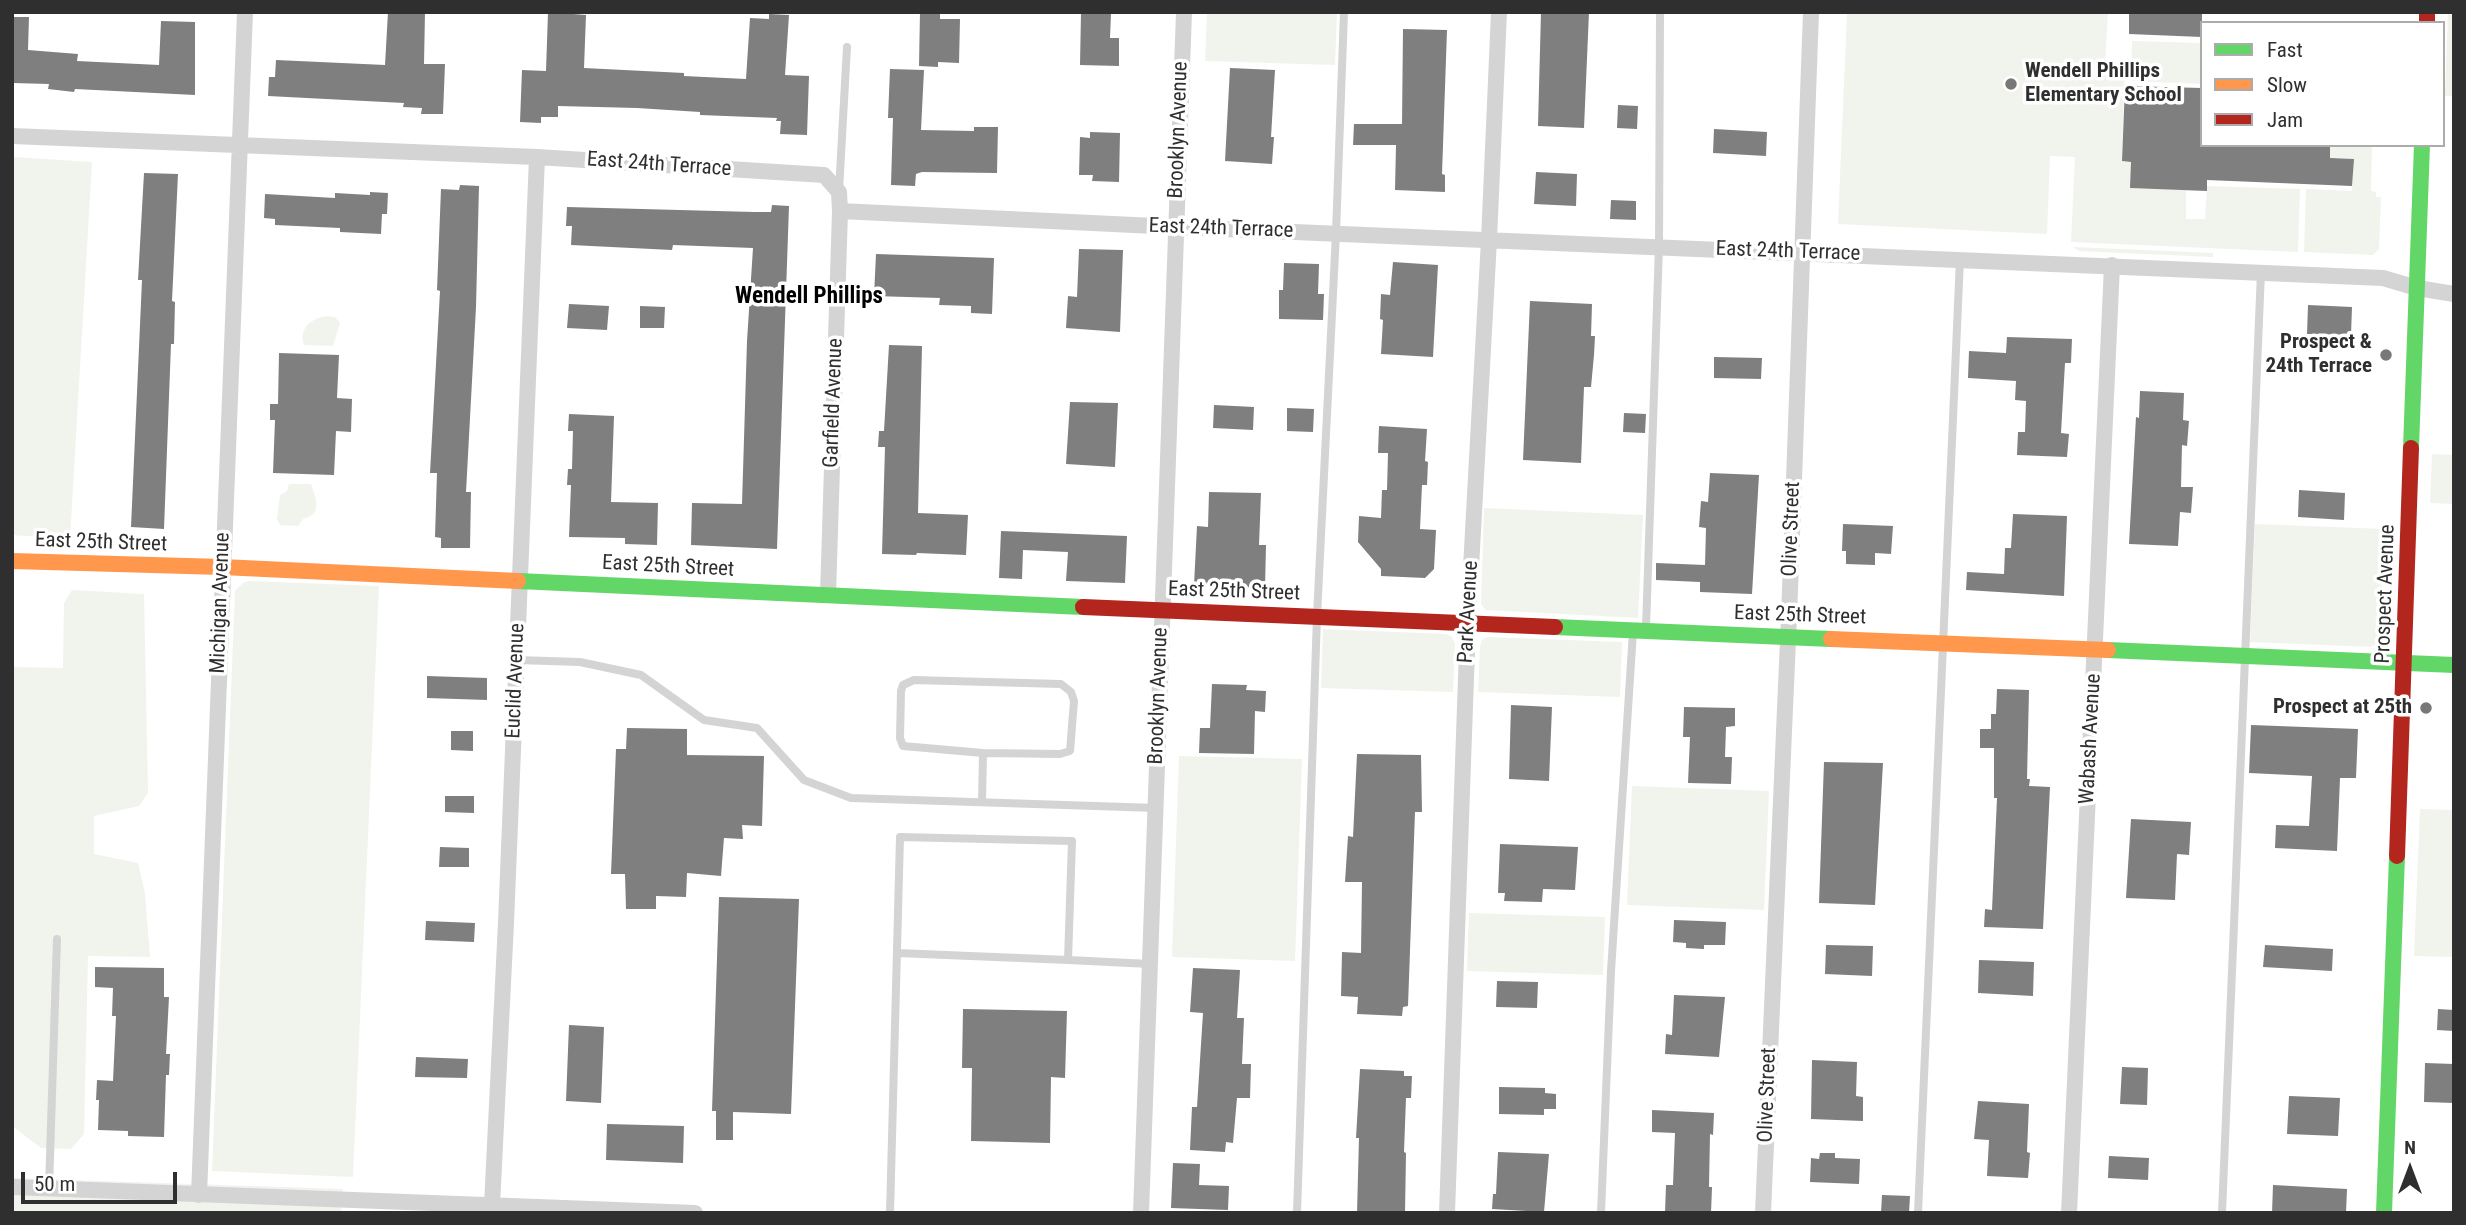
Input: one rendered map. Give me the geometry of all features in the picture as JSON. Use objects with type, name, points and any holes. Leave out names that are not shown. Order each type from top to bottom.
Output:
[{"type":"street","name":"Michigan Avenue","points":[[199,1195],[245,12]]},
{"type":"street","name":"Brooklyn Avenue","points":[[1141,1213],[1184,12]]},
{"type":"street","name":"Park Avenue","points":[[1447,1213],[1468,622],[1499,12]]},
{"type":"street","name":"Olive Street","points":[[1763,1213],[1811,12]]},
{"type":"street","name":"East 24th Terrace","points":[[12,135],[537,157],[824,175],[839,192]]},
{"type":"street","name":"Prospect Avenue","points":[[2384,1213],[2422,147]]},
{"type":"street","name":"Euclid Avenue","points":[[492,1205],[537,157]]},
{"type":"street","points":[[839,192],[840,211]]},
{"type":"street","name":"East 24th Terrace","points":[[840,211],[2383,278],[2417,288],[2454,294]]},
{"type":"street","name":"Garfield Avenue","points":[[828,596],[840,211]]},
{"type":"street","name":"Wabash Avenue","points":[[2069,1213],[2112,265]]},
{"type":"street","name":"East 25th Street","points":[[12,561],[222,567],[828,596],[2454,665]]},
{"type":"street","points":[[12,1186],[492,1205],[516,1209],[695,1213]]},
{"type":"lane","points":[[1297,1213],[1317,616],[1344,12]]},
{"type":"lane","points":[[1601,1213],[1611,971],[1640,631],[1659,247],[1660,12]]},
{"type":"lane","points":[[839,192],[847,47]]},
{"type":"lane","points":[[1918,1213],[1960,260]]},
{"type":"lane","points":[[2222,1213],[2261,272]]},
{"type":"lane","points":[[517,660],[580,662],[641,675],[704,720],[757,728],[804,780],[851,798],[1156,808]]},
{"type":"lane","points":[[914,680],[1061,684],[1070,692],[1074,701],[1070,751],[1059,754],[984,753],[903,746],[900,738],[903,685],[914,680]]},
{"type":"lane","points":[[982,802],[984,753]]},
{"type":"lane","points":[[890,1213],[900,836],[1072,841],[1068,960]]},
{"type":"lane","points":[[49,1188],[57,939]]},
{"type":"lane","points":[[897,953],[1150,964]]},
{"type":"shaded area","points":[[1207,12],[1337,12],[1335,65],[1205,61]]},
{"type":"shaded area","name":"Wendell Phillips Elementary School","points":[[1847,12],[2108,12],[2105,67],[2125,68],[2122,161],[2131,162],[2131,188],[2186,190],[2186,219],[2205,219],[2207,186],[2300,189],[2298,252],[2071,242],[2075,157],[2050,156],[2047,234],[1838,224]]},
{"type":"shaded area","points":[[2448,12],[2454,12],[2454,96],[2445,96]]},
{"type":"shaded area","points":[[2132,41],[2200,43],[2200,84],[2131,81]]},
{"type":"shaded area","points":[[2330,147],[2372,147],[2371,191],[2376,192],[2376,197],[2381,197],[2379,249],[2373,255],[2304,252],[2306,189],[2352,191],[2353,159],[2330,158]]},
{"type":"shaded area","points":[[12,157],[92,162],[70,539],[12,535]]},
{"type":"shaded area","points":[[2073,247],[2213,253],[2213,257],[2079,251]]},
{"type":"shaded area","points":[[326,316],[335,317],[340,323],[333,346],[304,345],[303,334],[307,325]]},
{"type":"shaded area","points":[[2432,454],[2454,455],[2454,504],[2430,503]]},
{"type":"shaded area","points":[[289,484],[311,484],[316,501],[316,510],[298,526],[280,525],[277,519],[280,495],[287,491]]},
{"type":"shaded area","points":[[1484,508],[1643,515],[1638,618],[1486,610],[1481,604]]},
{"type":"shaded area","points":[[2255,524],[2384,529],[2380,638],[2377,644],[2371,647],[2250,642]]},
{"type":"shaded area","points":[[249,581],[379,586],[353,1177],[212,1171],[235,591]]},
{"type":"shaded area","points":[[72,590],[144,594],[148,793],[139,806],[94,816],[94,854],[138,863],[145,893],[150,957],[88,956],[84,1134],[71,1149],[41,1148],[12,1126],[12,667],[63,668],[64,603]]},
{"type":"shaded area","points":[[1323,629],[1446,634],[1452,637],[1455,644],[1453,692],[1321,688]]},
{"type":"shaded area","points":[[1487,637],[1622,642],[1620,697],[1478,692],[1480,646],[1482,640]]},
{"type":"shaded area","points":[[1179,756],[1302,759],[1295,961],[1172,957]]},
{"type":"shaded area","points":[[1632,786],[1769,791],[1764,910],[1627,905]]},
{"type":"shaded area","points":[[2420,809],[2454,810],[2454,957],[2414,956]]},
{"type":"shaded area","points":[[1469,913],[1605,917],[1603,975],[1467,971]]},
{"type":"shaded area","points":[[12,1178],[343,1189],[341,1213],[12,1213]]},
{"type":"building","points":[[388,12],[425,12],[424,64],[445,64],[443,114],[421,114],[422,108],[403,107],[404,103],[268,96],[269,77],[275,77],[276,60],[385,65]]},
{"type":"building","points":[[548,12],[586,15],[584,68],[746,79],[750,18],[769,19],[769,14],[789,15],[785,75],[809,76],[807,135],[780,134],[781,121],[776,121],[777,118],[700,115],[700,112],[637,108],[558,106],[558,117],[541,117],[541,123],[520,122],[522,70],[546,71]]},
{"type":"building","points":[[920,12],[940,12],[940,19],[960,19],[959,63],[938,62],[938,67],[919,66]]},
{"type":"building","points":[[1541,12],[1589,12],[1584,128],[1538,126]]},
{"type":"building","points":[[2129,12],[2202,12],[2200,37],[2129,34]]},
{"type":"building","points":[[1081,13],[1111,14],[1110,38],[1119,38],[1119,66],[1080,65]]},
{"type":"building","points":[[12,17],[29,17],[28,50],[78,54],[77,61],[159,65],[161,21],[195,22],[195,95],[75,89],[74,92],[48,89],[49,84],[12,83]]},
{"type":"building","points":[[1403,29],[1447,30],[1442,174],[1445,175],[1445,192],[1395,190],[1396,145],[1353,145],[1354,124],[1402,124]]},
{"type":"building","points":[[1230,68],[1275,70],[1272,164],[1225,161]]},
{"type":"building","points":[[890,69],[924,70],[921,130],[974,131],[974,127],[998,127],[997,173],[922,172],[916,174],[915,186],[891,185],[893,118],[888,118]]},
{"type":"building","points":[[2125,86],[2200,88],[2200,147],[2330,147],[2330,158],[2354,159],[2352,186],[2207,180],[2207,191],[2130,188],[2131,162],[2122,161]]},
{"type":"building","points":[[1618,105],[1638,106],[1637,129],[1617,128]]},
{"type":"building","points":[[1714,129],[1767,132],[1766,156],[1713,153]]},
{"type":"building","points":[[1090,132],[1120,133],[1119,182],[1092,181],[1093,175],[1079,175],[1080,137],[1090,138]]},
{"type":"building","points":[[1536,172],[1577,174],[1576,206],[1534,204]]},
{"type":"building","points":[[144,173],[178,174],[172,301],[175,302],[174,344],[171,344],[164,529],[131,527]]},
{"type":"building","points":[[460,185],[479,186],[476,307],[466,492],[471,492],[470,548],[441,548],[441,538],[435,537],[437,473],[430,473],[440,291],[437,290],[441,189],[459,190]]},
{"type":"building","points":[[370,192],[388,193],[387,214],[382,214],[381,234],[340,232],[340,228],[275,225],[275,219],[264,218],[265,194],[335,198],[335,193],[370,195]]},
{"type":"building","points":[[1611,200],[1636,201],[1636,220],[1610,219]]},
{"type":"building","points":[[772,205],[789,206],[777,549],[691,545],[692,503],[742,504],[753,248],[673,245],[672,250],[571,245],[572,226],[566,226],[567,207],[771,212]]},
{"type":"building","points":[[1079,249],[1123,250],[1120,332],[1066,328],[1068,296],[1077,297]]},
{"type":"building","points":[[876,254],[994,258],[992,314],[971,313],[971,306],[939,305],[940,298],[874,296]]},
{"type":"building","points":[[1393,262],[1438,265],[1433,357],[1381,354],[1381,294],[1390,295]]},
{"type":"building","points":[[1284,263],[1319,264],[1318,294],[1324,294],[1323,320],[1279,319],[1279,290],[1283,290]]},
{"type":"building","points":[[1530,301],[1592,304],[1591,336],[1595,336],[1594,355],[1591,387],[1584,387],[1581,463],[1523,460]]},
{"type":"building","points":[[569,304],[609,306],[607,330],[567,328]]},
{"type":"building","points":[[2308,305],[2352,307],[2351,335],[2307,334]]},
{"type":"building","points":[[640,306],[665,307],[664,328],[640,328]]},
{"type":"building","points":[[2007,337],[2072,339],[2071,363],[2065,363],[2061,433],[2069,434],[2067,457],[2017,455],[2018,432],[2025,432],[2026,401],[2015,400],[2016,381],[1968,378],[1969,351],[2006,353]]},
{"type":"building","points":[[889,345],[922,346],[918,513],[968,515],[966,555],[882,554],[885,447],[878,447],[879,431],[884,431]]},
{"type":"building","points":[[279,353],[339,355],[337,398],[352,399],[351,432],[336,431],[334,475],[273,473],[275,420],[270,420],[270,404],[278,404]]},
{"type":"building","points":[[1714,357],[1762,358],[1761,379],[1714,378]]},
{"type":"building","points":[[2140,391],[2184,393],[2183,420],[2189,421],[2187,446],[2182,445],[2181,487],[2193,487],[2191,513],[2180,512],[2178,546],[2129,544],[2136,417],[2139,418]]},
{"type":"building","points":[[1070,402],[1118,403],[1115,467],[1066,464]]},
{"type":"building","points":[[1214,405],[1254,407],[1253,430],[1213,428]]},
{"type":"building","points":[[1287,408],[1314,409],[1313,432],[1287,431]]},
{"type":"building","points":[[1624,413],[1646,414],[1645,433],[1623,432]]},
{"type":"building","points":[[569,414],[614,416],[611,502],[658,503],[657,545],[625,544],[625,538],[569,537],[571,485],[567,485],[568,469],[572,469],[573,431],[568,431]]},
{"type":"building","points":[[1379,426],[1427,429],[1427,485],[1422,485],[1420,529],[1436,530],[1434,569],[1425,578],[1381,576],[1381,569],[1358,542],[1359,516],[1381,518],[1382,490],[1387,490],[1388,453],[1378,453]]},
{"type":"building","points":[[1710,473],[1759,475],[1752,594],[1700,592],[1700,582],[1656,580],[1656,563],[1705,565],[1706,528],[1699,527],[1701,501],[1708,502]]},
{"type":"building","points":[[2299,490],[2345,493],[2344,520],[2298,517]]},
{"type":"building","points":[[1209,492],[1261,493],[1259,545],[1266,545],[1265,588],[1194,585],[1197,526],[1208,527]]},
{"type":"building","points":[[2013,514],[2067,516],[2064,596],[1966,590],[1967,572],[2004,574],[2005,548],[2011,548]]},
{"type":"building","points":[[1843,524],[1893,526],[1891,554],[1875,553],[1875,565],[1846,564],[1846,551],[1842,551]]},
{"type":"building","points":[[1001,531],[1127,536],[1125,583],[1066,581],[1068,552],[1023,550],[1022,579],[999,578]]},
{"type":"building","points":[[427,676],[487,678],[487,700],[427,698]]},
{"type":"building","points":[[1212,684],[1247,685],[1246,690],[1266,691],[1265,712],[1255,711],[1254,754],[1199,753],[1200,728],[1210,728]]},
{"type":"building","points":[[1997,689],[2029,690],[2027,779],[2030,779],[2029,786],[2050,787],[2043,929],[1984,927],[1985,909],[1992,910],[1997,798],[1994,798],[1994,748],[1980,748],[1980,729],[1991,729],[1991,714],[1996,714]]},
{"type":"building","points":[[1511,705],[1552,707],[1549,781],[1509,779]]},
{"type":"building","points":[[1684,707],[1735,708],[1735,726],[1726,727],[1725,757],[1732,757],[1731,784],[1688,783],[1690,737],[1683,737]]},
{"type":"building","points":[[2251,725],[2358,729],[2356,778],[2340,778],[2337,851],[2275,848],[2276,825],[2309,826],[2312,776],[2249,773]]},
{"type":"building","points":[[627,728],[687,729],[687,755],[764,756],[762,826],[742,825],[743,839],[724,838],[721,876],[687,873],[686,897],[656,896],[656,909],[626,909],[625,874],[611,874],[616,749],[626,749]]},
{"type":"building","points":[[451,731],[473,731],[473,751],[451,750]]},
{"type":"building","points":[[1357,754],[1421,755],[1422,812],[1415,812],[1408,1006],[1403,1007],[1402,1016],[1357,1014],[1358,997],[1341,996],[1342,952],[1361,953],[1362,882],[1345,882],[1348,836],[1353,837]]},
{"type":"building","points":[[1824,762],[1883,763],[1875,905],[1819,903]]},
{"type":"building","points":[[445,796],[474,796],[474,813],[445,812]]},
{"type":"building","points":[[2131,819],[2191,822],[2189,855],[2177,854],[2175,900],[2126,898]]},
{"type":"building","points":[[1500,844],[1578,847],[1575,890],[1543,889],[1542,902],[1504,901],[1505,893],[1498,893]]},
{"type":"building","points":[[440,847],[469,848],[469,867],[439,867]]},
{"type":"building","points":[[719,897],[799,899],[791,1114],[733,1112],[733,1140],[716,1140],[716,1111],[712,1111]]},
{"type":"building","points":[[1674,920],[1726,922],[1725,945],[1704,945],[1704,949],[1686,948],[1686,943],[1673,942]]},
{"type":"building","points":[[426,921],[475,923],[474,942],[425,940]]},
{"type":"building","points":[[1826,945],[1873,946],[1872,976],[1825,974]]},
{"type":"building","points":[[2265,945],[2333,949],[2332,971],[2263,967]]},
{"type":"building","points":[[1979,960],[2034,962],[2033,996],[1978,993]]},
{"type":"building","points":[[95,967],[164,968],[164,997],[169,997],[166,1054],[170,1054],[169,1075],[166,1075],[164,1137],[128,1136],[128,1131],[98,1130],[97,1080],[113,1081],[116,1016],[112,1016],[113,988],[95,987]]},
{"type":"building","points":[[1193,968],[1240,970],[1237,1018],[1244,1018],[1242,1064],[1251,1064],[1250,1098],[1237,1098],[1233,1143],[1226,1142],[1225,1152],[1190,1150],[1192,1107],[1197,1107],[1203,1013],[1190,1012]]},
{"type":"building","points":[[1497,981],[1538,982],[1537,1008],[1496,1007]]},
{"type":"building","points":[[1674,995],[1725,997],[1719,1057],[1665,1054],[1666,1034],[1672,1035]]},
{"type":"building","points":[[963,1009],[1067,1011],[1065,1078],[1051,1077],[1050,1143],[971,1141],[972,1068],[962,1068]]},
{"type":"building","points":[[2438,1009],[2454,1010],[2454,1031],[2437,1030]]},
{"type":"building","points":[[569,1025],[604,1027],[601,1103],[566,1101]]},
{"type":"building","points":[[416,1057],[468,1059],[467,1078],[415,1077]]},
{"type":"building","points":[[1812,1060],[1857,1062],[1856,1096],[1863,1097],[1863,1121],[1811,1119]]},
{"type":"building","points":[[2425,1063],[2454,1064],[2454,1103],[2424,1102]]},
{"type":"building","points":[[2122,1067],[2148,1068],[2147,1105],[2120,1104]]},
{"type":"building","points":[[1360,1069],[1404,1071],[1404,1076],[1412,1076],[1411,1098],[1406,1098],[1405,1213],[1357,1213],[1359,1138],[1356,1138]]},
{"type":"building","points":[[1499,1087],[1545,1088],[1545,1093],[1556,1094],[1556,1109],[1544,1109],[1544,1115],[1499,1114]]},
{"type":"building","points":[[2289,1096],[2340,1098],[2338,1136],[2287,1134]]},
{"type":"building","points":[[1978,1101],[2029,1104],[2028,1178],[1987,1176],[1989,1140],[1974,1139]]},
{"type":"building","points":[[1652,1110],[1714,1113],[1713,1135],[1710,1134],[1711,1213],[1665,1213],[1666,1185],[1673,1185],[1675,1133],[1652,1132]]},
{"type":"building","points":[[607,1124],[684,1126],[683,1163],[606,1160]]},
{"type":"building","points":[[1498,1152],[1549,1154],[1544,1212],[1492,1209],[1493,1194],[1496,1194]]},
{"type":"building","points":[[1820,1153],[1835,1153],[1835,1158],[1860,1159],[1859,1184],[1810,1182],[1811,1158],[1819,1159]]},
{"type":"building","points":[[2109,1156],[2149,1158],[2148,1180],[2108,1178]]},
{"type":"building","points":[[1173,1163],[1200,1164],[1199,1185],[1229,1186],[1228,1210],[1171,1208]]},
{"type":"building","points":[[2273,1185],[2347,1189],[2346,1213],[2272,1213]]},
{"type":"building","points":[[1882,1195],[1910,1196],[1909,1213],[1881,1213]]},
{"type":"traffic: fast","points":[[2411,448],[2422,147]]},
{"type":"traffic: fast","points":[[518,581],[1083,607]]},
{"type":"traffic: fast","points":[[1555,627],[1831,639]]},
{"type":"traffic: fast","points":[[2108,650],[2454,665]]},
{"type":"traffic: fast","points":[[2384,1213],[2397,856]]},
{"type":"traffic: slow","points":[[12,561],[222,567],[518,581]]},
{"type":"traffic: slow","points":[[1831,639],[2108,650]]},
{"type":"traffic: jam","points":[[2427,12],[2427,21]]},
{"type":"traffic: jam","points":[[2397,856],[2411,448]]},
{"type":"traffic: jam","points":[[1083,607],[1555,627]]},
{"type":"place","name":"Wendell Phillips Elementary School","points":[[2011,84]]},
{"type":"place","name":"Prospect & 24th Terrace","points":[[2386,355]]},
{"type":"place","name":"Prospect at 25th","points":[[2426,708]]},
{"type":"district","name":"Wendell Phillips","points":[[809,297]]}]
